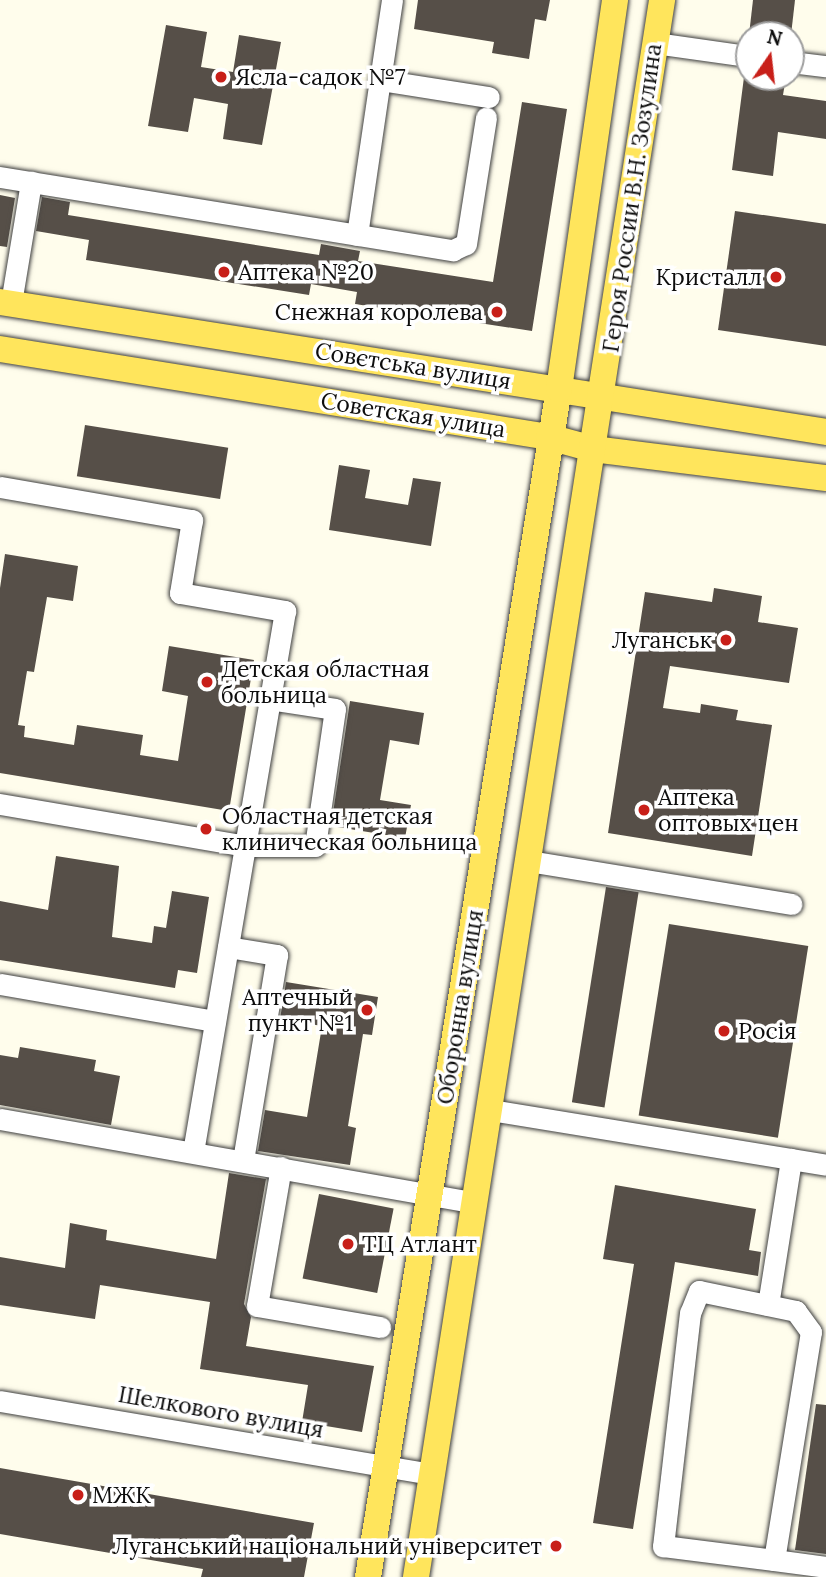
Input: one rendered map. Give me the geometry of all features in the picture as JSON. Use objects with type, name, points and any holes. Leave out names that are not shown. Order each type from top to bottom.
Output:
[{"type":"main road","name":"Героя России В.Н. Зозулина","points":[[549,436],[559,389],[615,0]]},
{"type":"main road","name":"Героя России В.Н. Зозулина","points":[[593,449],[662,0]]},
{"type":"main road","name":"Совєтська вулиця","points":[[5,303],[826,432]]},
{"type":"main road","name":"Советская улица","points":[[0,349],[549,436],[593,449],[826,478]]},
{"type":"main road","name":"Оборонна вулиця","points":[[369,1577],[549,436]]},
{"type":"main road","name":"Оборонна вулиця","points":[[416,1577],[593,449]]},
{"type":"street","points":[[357,235],[392,0]]},
{"type":"street","points":[[655,43],[735,54]]},
{"type":"street","points":[[805,64],[826,66]]},
{"type":"street","points":[[380,80],[489,97]]},
{"type":"street","points":[[0,177],[453,250],[466,244],[486,118]]},
{"type":"street","points":[[5,303],[31,182]]},
{"type":"street","points":[[0,487],[192,520],[180,593],[285,611],[193,1152]]},
{"type":"street","points":[[0,804],[245,846],[315,846],[335,709],[270,699]]},
{"type":"street","points":[[529,861],[791,904]]},
{"type":"street","points":[[228,947],[277,955],[243,1161]]},
{"type":"street","points":[[0,984],[215,1021]]},
{"type":"street","points":[[491,1110],[826,1165]]},
{"type":"street","points":[[0,1119],[476,1203]]},
{"type":"street","points":[[768,1306],[791,1160]]},
{"type":"street","points":[[281,1167],[257,1306],[380,1327]]},
{"type":"street","points":[[774,1560],[811,1332],[796,1311],[699,1291],[690,1313],[663,1545],[774,1560],[826,1567]]},
{"type":"street","name":"Шелкового вулиця","points":[[0,1401],[432,1474]]},
{"type":"building","points":[[418,0],[550,0],[546,21],[535,19],[529,59],[492,53],[494,42],[414,29]]},
{"type":"building","points":[[753,0],[795,0],[793,21],[751,21]]},
{"type":"building","points":[[166,25],[207,32],[201,67],[233,72],[239,35],[281,42],[262,145],[223,139],[228,104],[194,98],[188,132],[148,126]]},
{"type":"building","points":[[742,91],[784,91],[783,95],[826,101],[826,139],[778,132],[773,176],[732,170]]},
{"type":"building","points":[[522,102],[567,109],[532,331],[355,304],[357,292],[311,284],[309,295],[86,260],[89,240],[36,231],[42,197],[70,202],[68,215],[319,255],[321,244],[360,251],[358,261],[493,282]]},
{"type":"building","points":[[0,195],[15,198],[7,247],[0,246]]},
{"type":"building","name":"Кристалл","points":[[735,211],[826,224],[826,346],[718,330]]},
{"type":"building","points":[[85,425],[228,448],[220,499],[77,476]]},
{"type":"building","points":[[339,465],[370,470],[365,498],[408,505],[413,478],[441,482],[431,546],[329,530]]},
{"type":"building","name":"Детская областная больница","points":[[5,554],[78,566],[73,601],[47,597],[34,672],[27,671],[18,725],[25,726],[24,737],[74,745],[77,725],[143,735],[140,755],[178,761],[188,696],[162,691],[169,646],[254,660],[229,811],[0,773],[0,588]]},
{"type":"building","points":[[714,588],[762,596],[758,622],[798,628],[789,683],[670,666],[663,708],[700,713],[701,704],[738,710],[736,720],[772,725],[752,856],[608,833],[645,592],[712,602]]},
{"type":"building","points":[[350,701],[424,713],[419,745],[390,740],[380,800],[411,805],[405,838],[331,826]]},
{"type":"building","points":[[56,856],[119,866],[112,937],[152,943],[154,926],[166,928],[172,891],[209,897],[197,973],[178,970],[175,988],[0,960],[0,901],[48,910]]},
{"type":"building","points":[[606,887],[639,892],[604,1107],[572,1102]]},
{"type":"building","name":"Росія","points":[[669,924],[808,946],[778,1138],[639,1116]]},
{"type":"building","points":[[286,982],[378,997],[372,1035],[363,1034],[348,1126],[356,1128],[350,1165],[258,1151],[265,1110],[307,1117],[322,1026],[280,1019]]},
{"type":"building","points":[[20,1047],[96,1060],[94,1071],[120,1076],[111,1125],[0,1105],[0,1055],[18,1058]]},
{"type":"building","points":[[229,1173],[266,1179],[244,1304],[251,1317],[246,1346],[374,1366],[362,1432],[302,1422],[308,1385],[200,1369],[210,1302],[100,1285],[95,1319],[0,1305],[0,1257],[65,1268],[70,1223],[107,1230],[106,1240],[216,1259]]},
{"type":"building","points":[[615,1185],[756,1209],[749,1250],[761,1252],[758,1276],[675,1262],[633,1529],[593,1523],[634,1264],[603,1259]]},
{"type":"building","name":"ТЦ Атлант","points":[[319,1194],[394,1209],[377,1293],[303,1278]]},
{"type":"building","points":[[816,1404],[826,1405],[826,1554],[795,1550]]},
{"type":"building","name":"МЖК","points":[[0,1468],[314,1523],[304,1577],[201,1577],[203,1569],[0,1534]]},
{"type":"place","name":"Ясла-садок №7","points":[[221,77]]},
{"type":"place","name":"Аптека №20","points":[[224,272]]},
{"type":"place","name":"Кристалл","points":[[776,277]]},
{"type":"place","name":"Снежная королева","points":[[497,312]]},
{"type":"place","name":"Луганськ","points":[[726,640]]},
{"type":"place","name":"Детская областная больница","points":[[207,682]]},
{"type":"place","name":"Аптека оптовых цен","points":[[644,810]]},
{"type":"place","name":"Областная детская клиническая больница","points":[[206,829]]},
{"type":"place","name":"Аптечный пункт №1","points":[[367,1010]]},
{"type":"place","name":"Росія","points":[[724,1031]]},
{"type":"place","name":"ТЦ Атлант","points":[[348,1244]]},
{"type":"place","name":"МЖК","points":[[78,1495]]},
{"type":"place","name":"Луганський національний університет","points":[[556,1546]]}]
